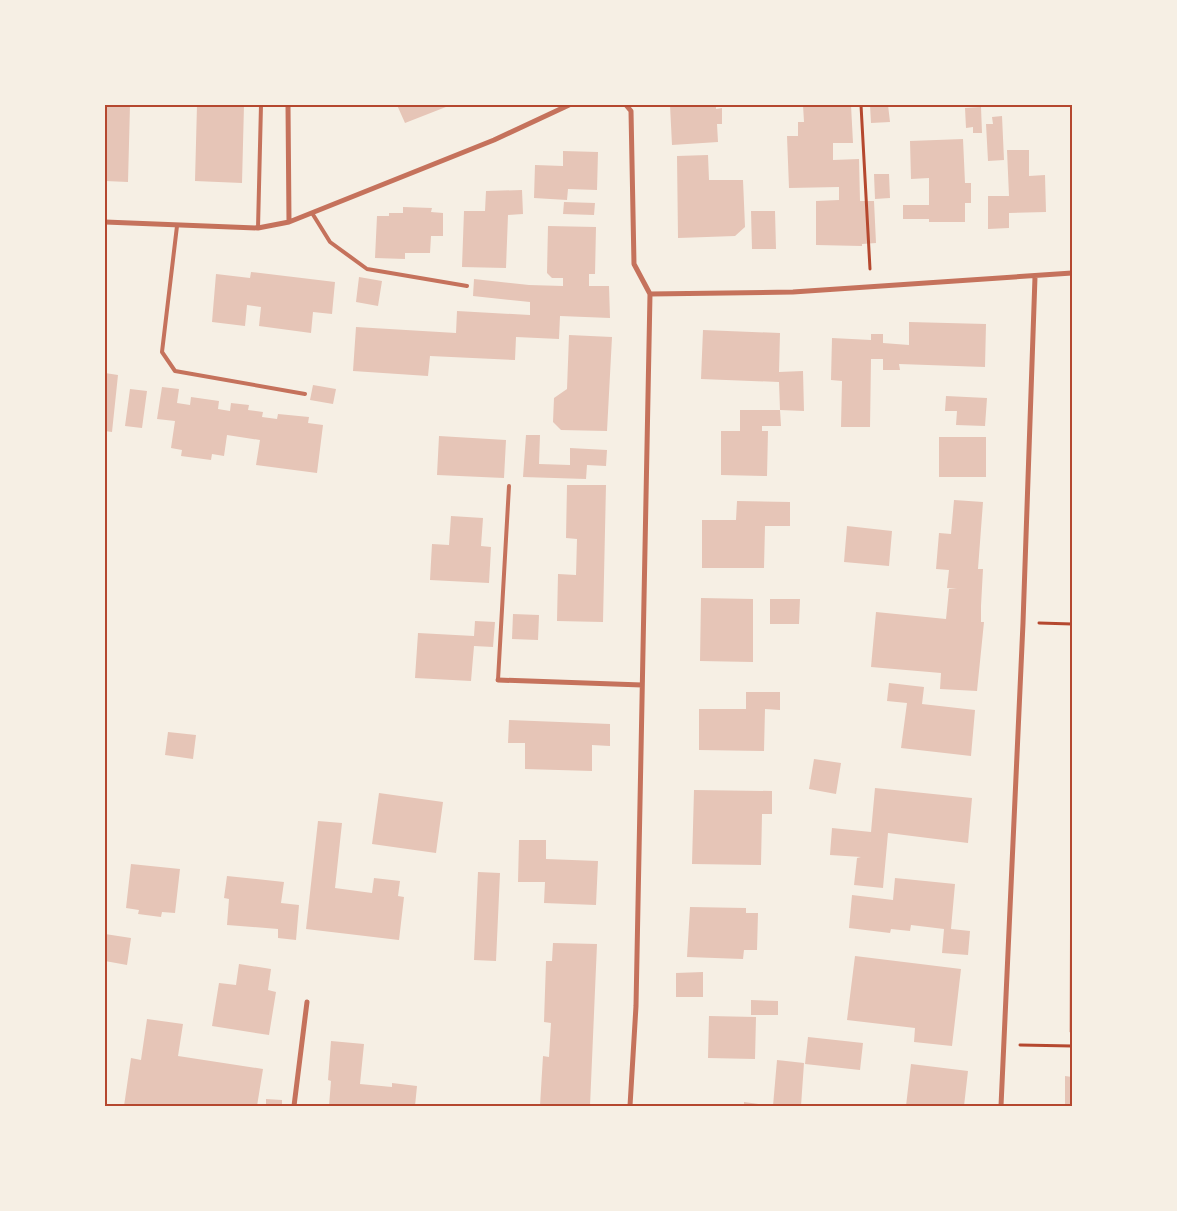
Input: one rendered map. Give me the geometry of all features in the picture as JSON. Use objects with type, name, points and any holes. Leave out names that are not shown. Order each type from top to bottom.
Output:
[{"type":"street","points":[[288,105],[289,222]]},
{"type":"street","points":[[105,222],[258,228],[289,222],[494,140],[569,105]]},
{"type":"street","points":[[626,105],[631,111],[634,264],[650,294],[636,1034],[630,1106]]},
{"type":"street","points":[[650,294],[793,292],[1072,273]]},
{"type":"street","points":[[1001,1106],[1023,623],[1035,277]]},
{"type":"street","points":[[498,680],[642,685]]},
{"type":"street","points":[[294,1106],[307,1002]]},
{"type":"lane","points":[[258,228],[261,105]]},
{"type":"lane","points":[[312,213],[330,242],[367,269],[467,286]]},
{"type":"lane","points":[[177,226],[162,352],[174,371],[305,394]]},
{"type":"lane","points":[[498,680],[508,486]]},
{"type":"path","points":[[861,105],[871,287]]},
{"type":"path","points":[[1023,623],[1072,624]]},
{"type":"path","points":[[1005,1044],[1072,1046]]},
{"type":"building","points":[[105,105],[130,105],[128,182],[105,181]]},
{"type":"building","points":[[197,105],[244,105],[242,183],[195,181]]},
{"type":"building","points":[[397,105],[451,105],[405,123]]},
{"type":"building","points":[[670,105],[716,105],[716,109],[722,108],[722,124],[717,124],[718,142],[672,145]]},
{"type":"building","points":[[803,105],[851,105],[853,143],[833,143],[833,160],[859,159],[860,201],[874,201],[876,243],[862,244],[862,246],[816,245],[816,201],[839,200],[839,187],[789,188],[787,136],[798,136],[798,122],[804,122]]},
{"type":"building","points":[[870,105],[888,105],[890,122],[871,123]]},
{"type":"building","points":[[981,107],[982,133],[973,133],[973,127],[966,128],[965,108]]},
{"type":"building","points":[[1002,116],[1004,160],[988,161],[986,124],[993,124],[992,117]]},
{"type":"building","points":[[963,139],[965,183],[971,183],[971,203],[965,203],[965,222],[929,222],[929,219],[903,219],[903,205],[929,205],[929,178],[911,179],[910,141]]},
{"type":"building","points":[[1007,150],[1029,150],[1029,176],[1045,175],[1046,212],[1009,213],[1009,228],[988,229],[988,196],[1009,196]]},
{"type":"building","points":[[563,151],[598,152],[597,190],[568,189],[567,200],[534,198],[535,165],[563,166]]},
{"type":"building","points":[[708,155],[709,180],[743,180],[745,227],[735,236],[678,238],[677,156]]},
{"type":"building","points":[[874,174],[889,174],[890,198],[875,199]]},
{"type":"building","points":[[522,190],[523,214],[508,215],[506,268],[462,267],[464,211],[485,211],[486,191]]},
{"type":"building","points":[[564,202],[595,203],[594,215],[563,214]]},
{"type":"building","points":[[403,207],[432,208],[431,212],[443,213],[443,236],[431,236],[430,253],[405,253],[405,259],[375,258],[377,216],[389,216],[389,213],[403,213]]},
{"type":"building","points":[[751,211],[775,211],[776,249],[752,249]]},
{"type":"building","points":[[548,226],[596,227],[595,274],[589,274],[589,286],[609,286],[610,318],[560,316],[559,339],[516,337],[515,360],[430,356],[428,376],[353,371],[356,327],[456,333],[457,311],[530,315],[530,302],[473,296],[474,279],[529,285],[563,286],[563,278],[552,278],[547,273]]},
{"type":"building","points":[[251,272],[335,282],[332,314],[313,312],[311,333],[259,326],[261,307],[247,305],[245,326],[212,322],[216,274],[250,278]]},
{"type":"building","points":[[359,277],[382,281],[378,306],[356,302]]},
{"type":"building","points":[[909,322],[986,324],[985,367],[899,364],[900,370],[883,370],[883,359],[871,359],[870,427],[841,427],[842,381],[831,380],[832,338],[871,340],[871,334],[883,334],[883,343],[909,345]]},
{"type":"building","points":[[703,330],[780,333],[779,372],[803,371],[804,411],[780,410],[779,382],[701,379]]},
{"type":"building","points":[[569,335],[612,337],[607,431],[561,430],[553,422],[554,398],[567,389]]},
{"type":"building","points":[[105,373],[118,375],[112,432],[105,431]]},
{"type":"building","points":[[313,385],[336,389],[333,404],[310,400]]},
{"type":"building","points":[[162,387],[179,389],[177,403],[190,405],[191,397],[219,401],[218,409],[230,411],[231,403],[249,405],[248,410],[263,412],[262,417],[277,419],[278,414],[309,417],[308,423],[323,425],[317,473],[256,465],[260,440],[227,435],[224,456],[212,454],[211,460],[181,456],[182,450],[171,448],[175,421],[157,419]]},
{"type":"building","points":[[130,389],[147,391],[142,428],[125,426]]},
{"type":"building","points":[[946,396],[987,398],[985,426],[956,425],[957,411],[945,411]]},
{"type":"building","points":[[740,410],[780,410],[781,426],[762,426],[762,431],[768,431],[767,476],[721,475],[721,431],[740,431]]},
{"type":"building","points":[[526,435],[540,435],[539,464],[570,465],[570,448],[607,450],[606,466],[587,465],[586,479],[523,477]]},
{"type":"building","points":[[439,436],[506,440],[504,478],[437,475]]},
{"type":"building","points":[[939,437],[986,437],[986,477],[939,477]]},
{"type":"building","points":[[567,485],[606,485],[603,622],[557,621],[558,574],[576,575],[577,539],[566,538]]},
{"type":"building","points":[[954,500],[983,502],[978,569],[983,569],[981,622],[984,622],[977,691],[940,689],[941,673],[871,667],[876,612],[946,619],[949,589],[957,589],[947,588],[949,570],[936,569],[939,533],[951,534]]},
{"type":"building","points":[[737,501],[790,502],[790,526],[765,526],[764,568],[702,568],[702,520],[736,520]]},
{"type":"building","points":[[451,516],[483,518],[481,546],[491,547],[489,583],[430,580],[432,544],[449,545]]},
{"type":"building","points":[[847,526],[892,531],[889,566],[844,562]]},
{"type":"building","points":[[701,598],[753,599],[753,662],[700,661]]},
{"type":"building","points":[[770,599],[800,599],[799,624],[770,624]]},
{"type":"building","points":[[513,614],[539,615],[538,640],[512,639]]},
{"type":"building","points":[[475,621],[495,622],[493,647],[474,646],[471,681],[415,678],[418,633],[474,636]]},
{"type":"building","points":[[889,683],[924,687],[922,704],[975,710],[971,756],[901,748],[907,703],[887,701]]},
{"type":"building","points":[[746,692],[780,692],[780,710],[765,709],[764,751],[699,750],[699,709],[746,709]]},
{"type":"building","points":[[509,720],[610,724],[610,746],[592,745],[592,771],[525,769],[525,743],[508,743]]},
{"type":"building","points":[[168,732],[196,735],[193,759],[165,755]]},
{"type":"building","points":[[814,759],[841,763],[836,794],[809,789]]},
{"type":"building","points":[[875,788],[972,798],[968,843],[888,833],[883,888],[854,885],[857,858],[861,857],[830,855],[832,828],[871,832]]},
{"type":"building","points":[[694,790],[772,791],[772,814],[762,814],[761,865],[692,864]]},
{"type":"building","points":[[379,793],[443,802],[436,853],[372,844]]},
{"type":"building","points":[[318,821],[342,823],[335,888],[372,893],[374,878],[400,881],[398,896],[404,897],[399,940],[306,929]]},
{"type":"building","points":[[519,840],[546,840],[546,859],[598,861],[596,905],[544,903],[545,882],[518,882]]},
{"type":"building","points":[[131,864],[180,869],[175,913],[162,912],[161,917],[138,914],[139,910],[126,908]]},
{"type":"building","points":[[478,872],[500,873],[496,961],[474,960]]},
{"type":"building","points":[[227,876],[284,882],[281,903],[299,905],[296,940],[278,938],[278,929],[227,925],[229,899],[224,898]]},
{"type":"building","points":[[895,878],[955,884],[951,929],[970,931],[968,955],[942,953],[944,929],[911,925],[910,931],[891,929],[890,933],[849,928],[852,895],[893,900]]},
{"type":"building","points":[[690,907],[746,908],[746,913],[758,913],[757,950],[744,950],[743,959],[687,957]]},
{"type":"building","points":[[1070,932],[1072,932],[1072,1033],[1069,1032]]},
{"type":"building","points":[[105,934],[131,938],[127,965],[105,961]]},
{"type":"building","points":[[553,943],[597,944],[590,1106],[540,1106],[543,1056],[549,1057],[551,1023],[544,1022],[546,961],[552,961]]},
{"type":"building","points":[[855,956],[961,969],[952,1046],[914,1042],[915,1028],[847,1020]]},
{"type":"building","points":[[239,964],[271,969],[268,990],[276,992],[269,1035],[212,1026],[219,983],[236,985]]},
{"type":"building","points":[[703,972],[703,997],[676,997],[676,973]]},
{"type":"building","points":[[751,1000],[778,1001],[778,1015],[751,1015]]},
{"type":"building","points":[[709,1016],[756,1017],[755,1059],[708,1058]]},
{"type":"building","points":[[147,1019],[183,1024],[178,1056],[263,1069],[257,1106],[124,1106],[131,1058],[141,1060]]},
{"type":"building","points":[[808,1037],[863,1043],[860,1070],[805,1064]]},
{"type":"building","points":[[331,1041],[364,1044],[360,1084],[392,1087],[392,1083],[417,1086],[415,1106],[329,1106],[331,1081],[328,1080]]},
{"type":"building","points":[[777,1060],[804,1063],[801,1106],[773,1106]]},
{"type":"building","points":[[911,1064],[968,1071],[964,1106],[906,1106]]},
{"type":"building","points":[[1065,1076],[1072,1077],[1072,1106],[1065,1106]]},
{"type":"building","points":[[266,1099],[282,1100],[282,1106],[266,1106]]},
{"type":"building","points":[[744,1102],[766,1105],[766,1106],[744,1106]]}]
